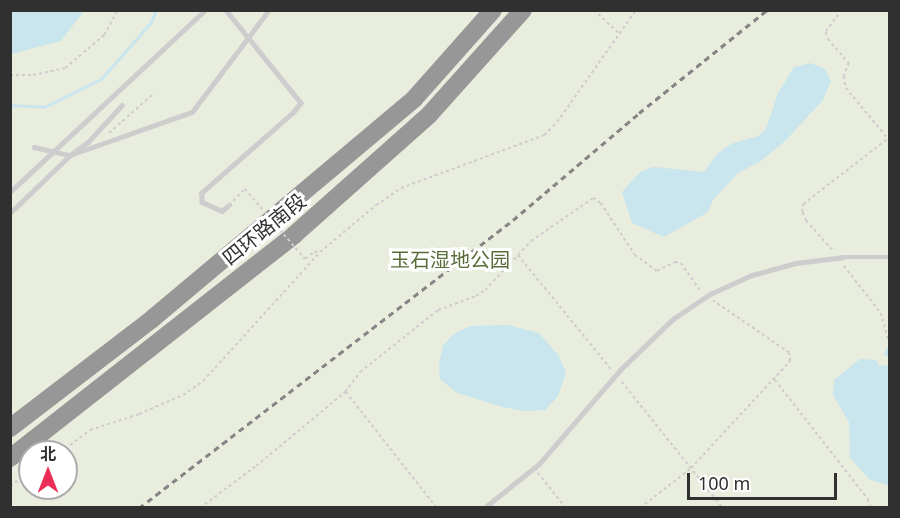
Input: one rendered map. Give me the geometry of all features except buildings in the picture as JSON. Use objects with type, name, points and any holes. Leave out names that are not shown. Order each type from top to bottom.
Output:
[{"type":"highway","name":"四环路南段","points":[[10,428],[152,319],[414,99],[493,10]]},
{"type":"highway","name":"四环路南段","points":[[10,458],[294,235],[429,115],[523,10]]},
{"type":"lane","points":[[10,192],[205,10]]},
{"type":"lane","points":[[226,10],[301,102],[294,112],[202,193],[201,202],[222,211],[229,204]]},
{"type":"lane","points":[[34,147],[70,155],[192,112],[269,10]]},
{"type":"lane","points":[[10,213],[70,155],[88,142],[122,105]]},
{"type":"lane","points":[[484,507],[534,467],[622,368],[673,319],[706,297],[752,275],[796,263],[838,257],[890,257]]},
{"type":"path","points":[[10,75],[33,75],[65,68],[104,35],[118,10]]},
{"type":"path","points":[[594,10],[620,33]]},
{"type":"path","points":[[76,440],[90,430],[172,400],[202,381],[318,255],[376,205],[401,188],[544,135],[557,122],[636,10]]},
{"type":"path","points":[[842,10],[826,32],[828,39],[849,63],[844,76],[846,88],[889,139],[803,204],[802,212],[806,221],[838,257],[881,313],[888,340]]},
{"type":"path","points":[[106,135],[153,93]]},
{"type":"path","points":[[229,204],[245,189],[305,259],[315,251],[318,255]]},
{"type":"path","points":[[200,507],[256,466],[345,392],[360,372],[438,310],[476,296],[485,290],[531,241],[592,198],[601,202],[635,255],[657,271],[675,262],[681,264],[706,297],[789,353],[790,361],[774,380],[691,468],[640,507]]},
{"type":"path","points":[[774,380],[868,499],[870,507]]},
{"type":"path","points":[[345,392],[437,507]]},
{"type":"path","points":[[534,467],[566,507]]},
{"type":"green space","name":"玉石湿地公园","points":[[10,11],[889,11],[889,507],[11,507]]},
{"type":"water","points":[[11,10],[84,11],[61,41],[11,54]]},
{"type":"water","points":[[810,63],[825,69],[831,81],[823,100],[785,141],[761,161],[738,173],[713,200],[708,212],[664,237],[632,223],[622,192],[640,172],[654,167],[704,172],[718,153],[731,144],[758,136],[766,129],[778,93],[794,67]]},
{"type":"water","points":[[508,325],[539,333],[559,356],[566,373],[558,396],[545,410],[525,411],[503,407],[457,393],[440,379],[439,365],[443,345],[454,334],[470,326]]},
{"type":"water","points":[[886,348],[890,348],[889,485],[870,480],[850,458],[849,422],[833,395],[834,380],[860,359],[876,360],[879,366],[889,365],[889,357],[884,355]]},
{"type":"waterway","points":[[10,105],[44,107],[101,79],[151,22],[156,10]]},
{"type":"railway","points":[[139,508],[513,220],[639,113],[767,10]]}]
